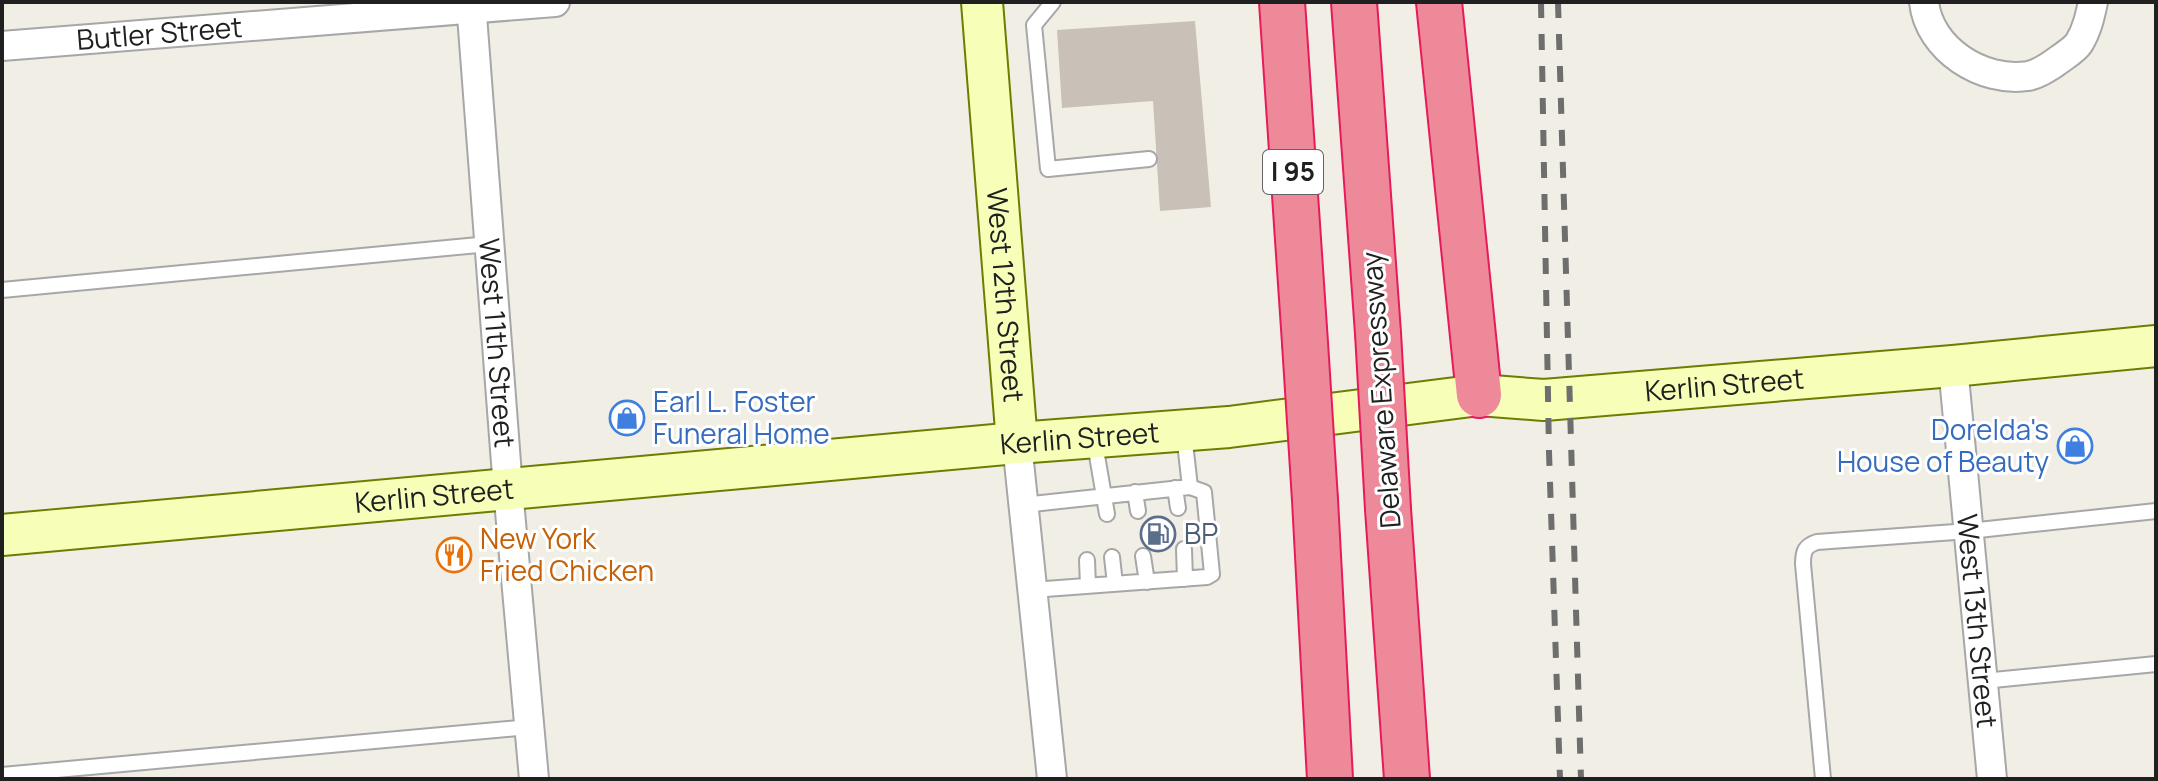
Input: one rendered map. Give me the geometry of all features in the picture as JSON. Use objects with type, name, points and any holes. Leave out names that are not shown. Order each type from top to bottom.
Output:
[{"type":"highway","name":"I 95","points":[[1282,2],[1330,779]]},
{"type":"highway","name":"Delaware Expressway","points":[[1354,2],[1407,779]]},
{"type":"highway","points":[[1439,2],[1479,395]]},
{"type":"main road","name":"West 12th Street","points":[[982,2],[1017,443]]},
{"type":"main road","name":"Kerlin Street","points":[[2,535],[1017,443],[1184,431],[1479,395],[1544,400],[2156,346]]},
{"type":"street","name":"Butler Street","points":[[2,46],[471,6],[555,2]]},
{"type":"street","points":[[1924,2],[1941,45],[1976,69],[2002,75],[2030,76],[2078,45],[2093,2]]},
{"type":"street","name":"West 11th Street","points":[[471,6],[534,779]]},
{"type":"street","name":"West 13th Street","points":[[1953,366],[1992,779]]},
{"type":"street","name":"West 12th Street","points":[[1017,443],[1052,779]]},
{"type":"lane","points":[[1053,2],[1034,25],[1048,169],[1149,159]]},
{"type":"lane","points":[[2,290],[489,244]]},
{"type":"lane","points":[[1178,508],[1183,488],[1184,431]]},
{"type":"lane","points":[[1094,438],[1107,514]]},
{"type":"lane","points":[[1023,505],[1183,488],[1204,492],[1212,574],[1207,577],[1032,590]]},
{"type":"lane","points":[[1135,492],[1138,511]]},
{"type":"lane","points":[[1081,499],[1083,515]]},
{"type":"lane","points":[[1823,779],[1803,564],[1807,546],[1817,542],[1969,531],[2156,511]]},
{"type":"lane","points":[[1184,549],[1185,579]]},
{"type":"lane","points":[[1143,556],[1147,582]]},
{"type":"lane","points":[[1112,557],[1115,584]]},
{"type":"lane","points":[[1087,560],[1088,586]]},
{"type":"lane","points":[[1983,681],[2156,664]]},
{"type":"lane","points":[[2,775],[529,727]]},
{"type":"building","points":[[1195,21],[1211,207],[1160,211],[1153,101],[1062,108],[1057,30]]},
{"type":"railway","points":[[1541,2],[1549,452],[1560,779]]},
{"type":"railway","points":[[1558,2],[1581,779]]},
{"type":"place","name":"Earl L. Foster Funeral Home","points":[[627,418]]},
{"type":"place","name":"Dorelda's House of Beauty","points":[[2075,446]]},
{"type":"place","name":"BP","points":[[1158,534]]},
{"type":"place","name":"New York Fried Chicken","points":[[454,555]]}]
